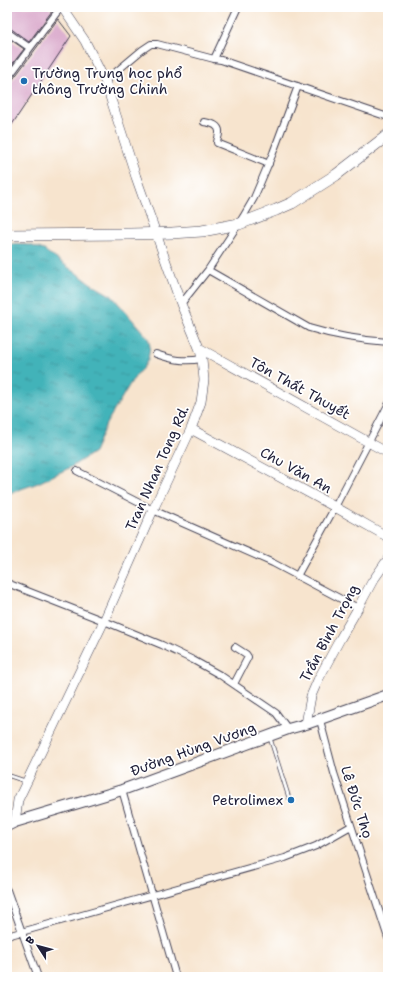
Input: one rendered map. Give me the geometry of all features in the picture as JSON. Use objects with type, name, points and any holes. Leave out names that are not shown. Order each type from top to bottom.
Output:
[{"type":"highway","points":[[7,235],[156,234],[202,231],[239,224],[276,210],[299,199],[336,175],[388,135]]},
{"type":"main road","name":"Tran Nhan Tong Rd.","points":[[11,824],[18,800],[104,621],[191,429],[202,402],[204,380],[202,359],[199,348],[181,304],[156,234],[105,81],[85,41],[62,7]]},
{"type":"main road","name":"Tôn Thất Thuyết","points":[[199,348],[388,453]]},
{"type":"main road","name":"Chu Văn An","points":[[191,429],[388,537]]},
{"type":"main road","name":"Trần Bình Trọng","points":[[306,724],[311,696],[318,680],[372,582],[388,559]]},
{"type":"main road","name":"Đường Hùng Vương","points":[[11,824],[122,790],[288,729],[320,720],[388,695]]},
{"type":"street","points":[[7,79],[62,7]]},
{"type":"street","points":[[214,59],[238,7]]},
{"type":"street","points":[[7,32],[30,48]]},
{"type":"street","points":[[105,81],[142,50],[151,44],[157,44],[221,60],[388,116]]},
{"type":"street","points":[[181,304],[208,270],[239,224],[254,198],[269,164],[298,86]]},
{"type":"street","points":[[204,122],[215,125],[219,128],[220,131],[217,139],[218,143],[269,164]]},
{"type":"street","points":[[208,270],[309,328],[348,337],[388,342]]},
{"type":"street","points":[[156,354],[180,361],[202,359]]},
{"type":"street","points":[[297,576],[388,405]]},
{"type":"street","points":[[77,471],[153,510],[255,555],[358,608]]},
{"type":"street","points":[[7,583],[162,645],[193,660],[220,675],[276,713],[288,729]]},
{"type":"street","points":[[234,684],[248,657],[235,647]]},
{"type":"street","name":"Lê Đức Thọ","points":[[320,720],[334,773],[388,938]]},
{"type":"street","points":[[122,790],[176,977]]},
{"type":"street","points":[[7,936],[285,858],[316,846],[351,826]]},
{"type":"street","points":[[7,890],[38,977]]},
{"type":"lane","points":[[269,736],[289,798]]},
{"type":"lane","points":[[7,775],[27,781]]},
{"type":"water","points":[[7,244],[30,245],[44,250],[93,285],[112,296],[148,338],[150,346],[148,360],[130,384],[106,424],[94,452],[71,467],[38,483],[7,494]]},
{"type":"building","points":[[7,7],[49,7],[52,11],[29,42],[10,28],[7,28]]},
{"type":"building","points":[[58,19],[71,36],[7,132],[7,83],[11,82]]},
{"type":"building","points":[[7,37],[24,49],[7,71]]},
{"type":"place","name":"Trường Trung học phổ thông Trường Chinh","points":[[24,81]]},
{"type":"place","name":"Petrolimex","points":[[291,800]]}]
